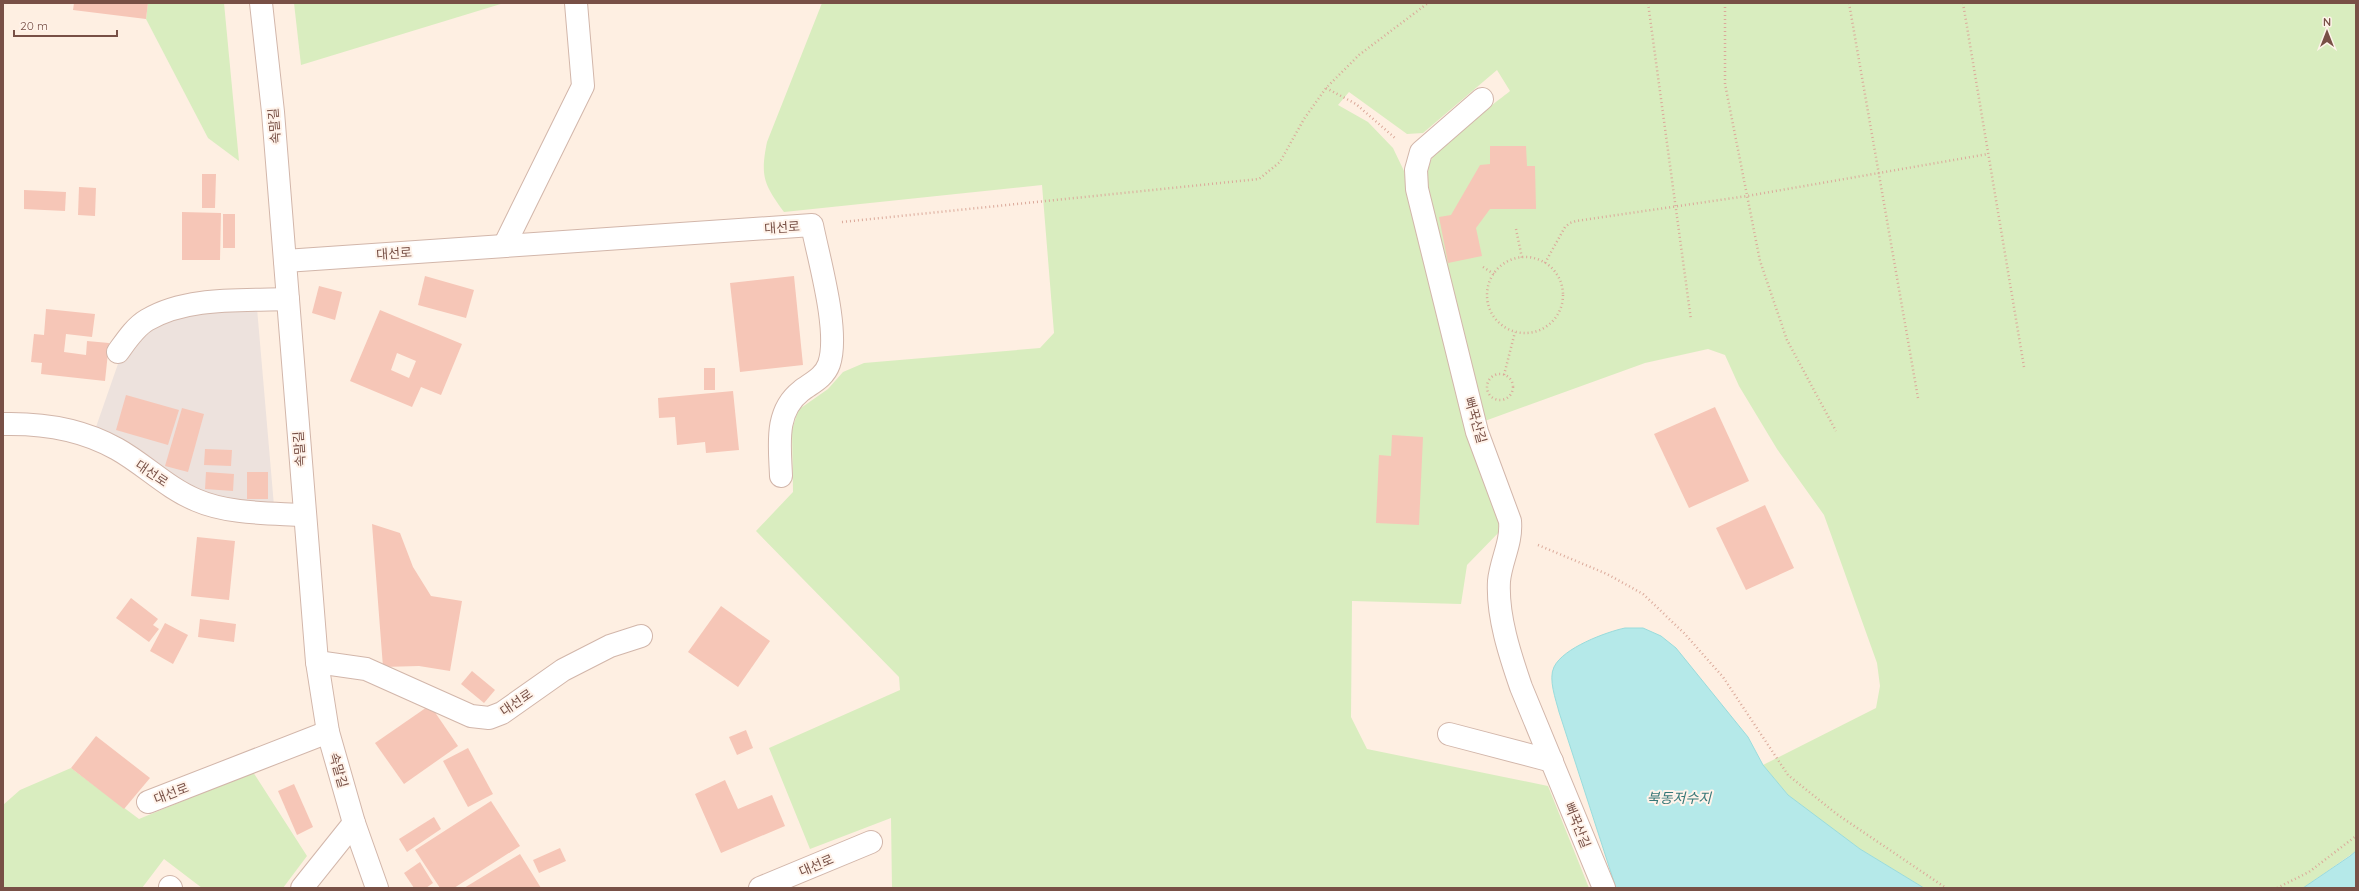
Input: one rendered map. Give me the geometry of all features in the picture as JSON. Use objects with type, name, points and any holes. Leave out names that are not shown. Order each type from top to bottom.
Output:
[{"type":"street","name":"속말길","points":[[261,3],[285,261],[303,515],[317,662],[328,732],[354,823],[377,888]]},
{"type":"street","points":[[504,246],[583,86],[576,3]]},
{"type":"street","name":"뻐꾹산길","points":[[1482,99],[1421,152],[1416,170],[1417,189],[1477,432],[1510,521],[1511,535],[1499,582],[1503,618],[1511,656],[1521,687],[1604,888]]},
{"type":"street","name":"대선로","points":[[285,261],[812,225],[829,318],[832,350],[829,365],[820,379],[801,391],[789,402],[782,415],[780,438],[781,476]]},
{"type":"street","points":[[118,352],[146,321],[172,310],[202,303],[288,299]]},
{"type":"street","name":"대선로","points":[[3,424],[53,426],[86,435],[117,449],[196,500],[226,508],[303,515]]},
{"type":"street","name":"대선로","points":[[317,662],[366,669],[471,716],[489,718],[502,713],[563,670],[610,646],[642,636]]},
{"type":"street","name":"대선로","points":[[148,802],[328,732]]},
{"type":"street","points":[[1449,734],[1552,761]]},
{"type":"street","points":[[302,888],[354,823]]},
{"type":"street","name":"대선로","points":[[760,888],[871,842]]},
{"type":"path","points":[[812,225],[1259,180],[1280,162],[1304,119],[1326,88],[1359,55],[1428,3]]},
{"type":"path","points":[[1648,3],[1691,320]]},
{"type":"path","points":[[1725,3],[1725,84],[1760,261],[1787,340],[1836,431]]},
{"type":"path","points":[[1849,3],[1918,398]]},
{"type":"path","points":[[1963,3],[2024,367]]},
{"type":"path","points":[[1326,88],[1356,104],[1419,160]]},
{"type":"path","points":[[1545,263],[1570,222],[1747,196],[1988,154]]},
{"type":"path","points":[[1516,229],[1522,258]]},
{"type":"path","points":[[1522,258],[1534,259],[1545,263],[1554,271],[1560,282],[1563,293],[1562,305],[1557,316],[1549,325],[1539,331],[1527,333],[1515,332],[1503,326],[1493,317],[1488,305],[1487,292],[1498,268],[1509,261],[1522,258]]},
{"type":"path","points":[[1483,267],[1494,274]]},
{"type":"path","points":[[1504,375],[1515,332]]},
{"type":"path","points":[[1495,375],[1504,375],[1512,384],[1512,392],[1506,399],[1494,399],[1487,389],[1488,380],[1495,375]]},
{"type":"path","points":[[1511,535],[1607,574],[1643,594],[1684,633],[1723,676],[1788,775],[1838,815],[1946,888]]},
{"type":"path","points":[[2277,888],[2309,872],[2356,836]]},
{"type":"shaded area","points":[[257,308],[274,506],[203,495],[96,427],[119,361],[149,328],[191,312]]},
{"type":"green space","points":[[148,3],[224,3],[239,161],[208,138],[146,19]]},
{"type":"green space","points":[[294,3],[504,3],[301,65]]},
{"type":"green space","points":[[822,3],[2356,3],[2356,851],[2303,888],[1924,888],[1860,849],[1788,795],[1763,765],[1876,708],[1880,686],[1877,663],[1824,515],[1777,449],[1739,386],[1725,355],[1708,349],[1645,363],[1482,422],[1430,197],[1428,175],[1430,163],[1434,155],[1453,136],[1510,91],[1497,70],[1423,133],[1407,134],[1349,92],[1338,105],[1368,122],[1393,148],[1404,171],[1467,427],[1503,528],[1467,565],[1461,604],[1352,601],[1351,717],[1367,749],[1548,786],[1589,888],[892,888],[891,818],[810,849],[769,748],[900,690],[899,677],[756,531],[793,492],[792,430],[798,410],[828,389],[843,372],[864,363],[1040,348],[1054,333],[1042,185],[784,212],[765,180],[764,164],[767,142]]},
{"type":"green space","points":[[71,768],[139,819],[253,772],[307,856],[283,888],[202,888],[164,859],[142,888],[3,888],[3,805],[20,790]]},
{"type":"water","name":"북동저수지","points":[[1625,628],[1643,628],[1661,636],[1676,648],[1748,737],[1763,765],[1788,795],[1860,849],[1924,888],[1616,888],[1559,712],[1553,690],[1552,672],[1559,660],[1575,647],[1607,633]]},
{"type":"water","points":[[2356,851],[2356,888],[2303,888],[2350,856]]},
{"type":"building","points":[[74,3],[148,3],[146,19],[73,10]]},
{"type":"building","points":[[1490,146],[1526,146],[1527,166],[1535,166],[1536,209],[1490,209],[1476,228],[1482,256],[1448,263],[1439,217],[1451,215],[1480,165],[1490,164]]},
{"type":"building","points":[[202,174],[216,174],[215,208],[202,208]]},
{"type":"building","points":[[79,187],[96,188],[95,216],[78,215]]},
{"type":"building","points":[[24,190],[66,192],[65,211],[24,209]]},
{"type":"building","points":[[182,212],[221,213],[220,260],[182,260]]},
{"type":"building","points":[[223,214],[235,214],[235,248],[223,248]]},
{"type":"building","points":[[425,276],[474,290],[466,318],[418,305]]},
{"type":"building","points":[[794,276],[803,365],[740,372],[730,283]]},
{"type":"building","points":[[319,286],[342,292],[335,320],[312,313]]},
{"type":"building","points":[[46,309],[95,314],[92,337],[66,334],[64,352],[86,355],[87,341],[109,343],[105,381],[41,374],[42,363],[31,362],[34,334],[44,335]]},
{"type":"building","points":[[380,310],[462,344],[441,395],[421,387],[412,407],[350,381]],"holes":[[[397,353],[416,361],[409,378],[391,370]]]},
{"type":"building","points":[[704,368],[715,368],[715,390],[704,390]]},
{"type":"building","points":[[733,391],[739,450],[706,453],[705,442],[677,445],[675,417],[659,418],[658,398]]},
{"type":"building","points":[[126,395],[179,410],[168,445],[116,430]]},
{"type":"building","points":[[1715,407],[1749,481],[1689,508],[1654,434]]},
{"type":"building","points":[[182,408],[204,414],[188,472],[165,466]]},
{"type":"building","points":[[1392,435],[1423,437],[1419,525],[1376,523],[1379,455],[1391,456]]},
{"type":"building","points":[[205,449],[232,450],[231,466],[204,465]]},
{"type":"building","points":[[206,472],[234,474],[233,491],[205,489]]},
{"type":"building","points":[[247,472],[268,472],[268,499],[247,499]]},
{"type":"building","points":[[1765,505],[1794,568],[1746,590],[1716,528]]},
{"type":"building","points":[[372,524],[400,533],[413,567],[431,596],[462,601],[450,671],[419,666],[383,667]]},
{"type":"building","points":[[197,537],[235,541],[229,600],[191,596]]},
{"type":"building","points":[[131,598],[158,619],[153,625],[159,629],[149,642],[116,618]]},
{"type":"building","points":[[721,606],[770,641],[738,687],[688,652]]},
{"type":"building","points":[[200,619],[236,624],[234,642],[198,637]]},
{"type":"building","points":[[165,623],[188,635],[173,664],[150,651]]},
{"type":"building","points":[[472,671],[495,690],[484,703],[461,684]]},
{"type":"building","points":[[430,705],[458,746],[404,784],[375,743]]},
{"type":"building","points":[[746,730],[753,748],[737,755],[729,737]]},
{"type":"building","points":[[96,736],[150,778],[124,809],[71,768]]},
{"type":"building","points":[[468,748],[493,794],[468,807],[443,761]]},
{"type":"building","points":[[725,780],[738,809],[772,795],[785,826],[721,853],[695,794]]},
{"type":"building","points":[[294,784],[313,827],[297,835],[278,791]]},
{"type":"building","points":[[491,801],[520,846],[454,888],[440,888],[415,850]]},
{"type":"building","points":[[434,817],[441,829],[407,852],[399,839]]},
{"type":"building","points":[[560,848],[566,861],[539,873],[533,860]]},
{"type":"building","points":[[520,854],[541,888],[464,888]]},
{"type":"building","points":[[420,862],[433,883],[426,888],[414,888],[404,873]]}]
